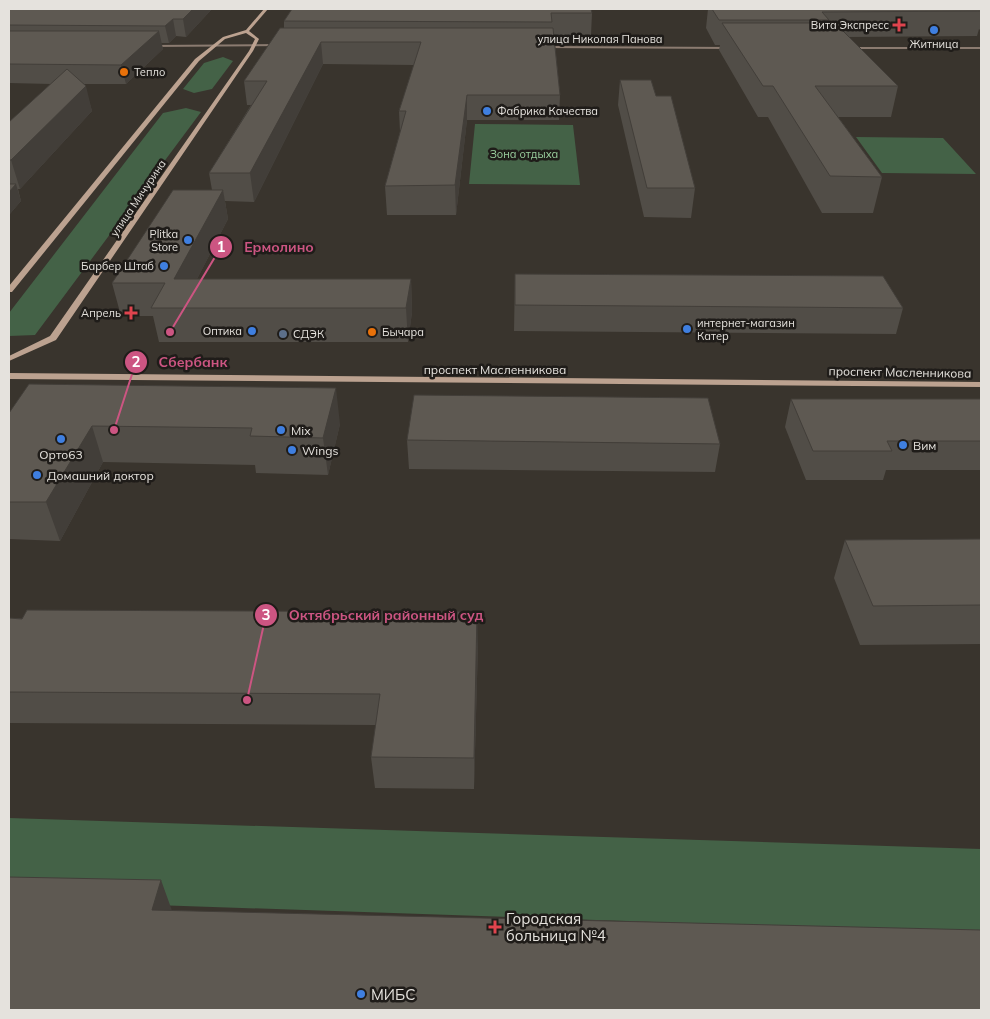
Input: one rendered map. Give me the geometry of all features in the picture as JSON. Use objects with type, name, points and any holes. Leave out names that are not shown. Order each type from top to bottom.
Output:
[{"type":"main road","points":[[9,290],[192,66],[224,38],[247,31],[266,9]]},
{"type":"main road","points":[[247,31],[257,39],[255,45]]},
{"type":"main road","name":"улица Мичурина","points":[[9,359],[54,338],[255,45]]},
{"type":"main road","name":"проспект Масленникова","points":[[9,376],[981,385]]},
{"type":"street","points":[[148,46],[284,46]]},
{"type":"street","name":"улица Николая Панова","points":[[540,47],[740,48]]},
{"type":"street","points":[[840,48],[981,48]]},
{"type":"green space","points":[[223,57],[233,61],[212,89],[194,93],[183,89],[204,63]]},
{"type":"green space","points":[[186,108],[201,112],[35,335],[9,336],[9,313],[163,113]]},
{"type":"green space","name":"Зона отдыха","points":[[475,124],[573,125],[580,185],[469,184]]},
{"type":"green space","points":[[856,137],[943,138],[976,174],[882,173]]},
{"type":"green space","points":[[9,818],[981,849],[981,933],[9,900]]},
{"type":"building","points":[[9,9],[193,9],[183,19],[173,19],[165,26],[9,25]]},
{"type":"building","points":[[292,9],[591,9],[592,13],[551,13],[552,22],[284,21]]},
{"type":"building","points":[[712,9],[981,9],[981,11],[822,12],[829,20],[719,20]]},
{"type":"building","points":[[722,23],[835,23],[898,86],[815,86],[882,177],[830,176],[773,86],[763,86]]},
{"type":"building","points":[[280,28],[553,28],[560,95],[467,95],[455,185],[385,186],[406,111],[399,111],[421,42],[321,42],[250,173],[209,173],[267,81],[244,81]]},
{"type":"building","points":[[9,31],[159,31],[121,65],[9,64]]},
{"type":"building","points":[[67,69],[86,86],[9,160],[9,122]]},
{"type":"building","points":[[620,80],[651,80],[656,96],[671,96],[695,188],[647,188]]},
{"type":"building","points":[[9,184],[16,184],[9,192]]},
{"type":"building","points":[[173,190],[223,190],[174,279],[411,279],[406,308],[151,308],[165,283],[112,283]]},
{"type":"building","points":[[515,274],[883,276],[903,308],[515,305]]},
{"type":"building","points":[[29,384],[336,388],[323,438],[250,436],[252,428],[92,426],[46,502],[9,502],[9,413]]},
{"type":"building","points":[[414,395],[708,398],[720,444],[407,440]]},
{"type":"building","points":[[791,399],[981,399],[981,441],[887,441],[892,451],[813,451]]},
{"type":"building","points":[[981,539],[981,605],[873,606],[845,540]]},
{"type":"building","points":[[27,610],[477,612],[474,758],[371,757],[380,694],[9,692],[9,618],[22,619]]},
{"type":"building","points":[[9,877],[161,880],[152,910],[981,930],[981,1010],[9,1010]]},
{"type":"place","name":"Вита Экспресс","points":[[899,25]]},
{"type":"place","name":"Житница","points":[[934,30]]},
{"type":"place","name":"Тепло","points":[[124,72]]},
{"type":"place","name":"Фабрика Качества","points":[[487,111]]},
{"type":"place","name":"Plitka Store","points":[[188,240]]},
{"type":"place","name":"Барбер Штаб","points":[[164,266]]},
{"type":"place","name":"Апрель","points":[[131,313]]},
{"type":"place","name":"интернет-магазин Катер","points":[[687,329]]},
{"type":"place","name":"Оптика","points":[[252,331]]},
{"type":"place","name":"Ермолино","points":[[170,332]]},
{"type":"place","name":"Бычара","points":[[372,332]]},
{"type":"place","name":"СДЭК","points":[[283,334]]},
{"type":"place","name":"Сбербанк","points":[[114,430]]},
{"type":"place","name":"Mix","points":[[281,430]]},
{"type":"place","name":"Орто63","points":[[61,439]]},
{"type":"place","name":"Вим","points":[[903,445]]},
{"type":"place","name":"Wings","points":[[292,450]]},
{"type":"place","name":"Домашний доктор","points":[[37,475]]},
{"type":"place","name":"Октябрьский районный суд","points":[[247,700]]},
{"type":"place","name":"Городская больница №4","points":[[495,927]]},
{"type":"place","name":"МИБС","points":[[361,994]]}]
